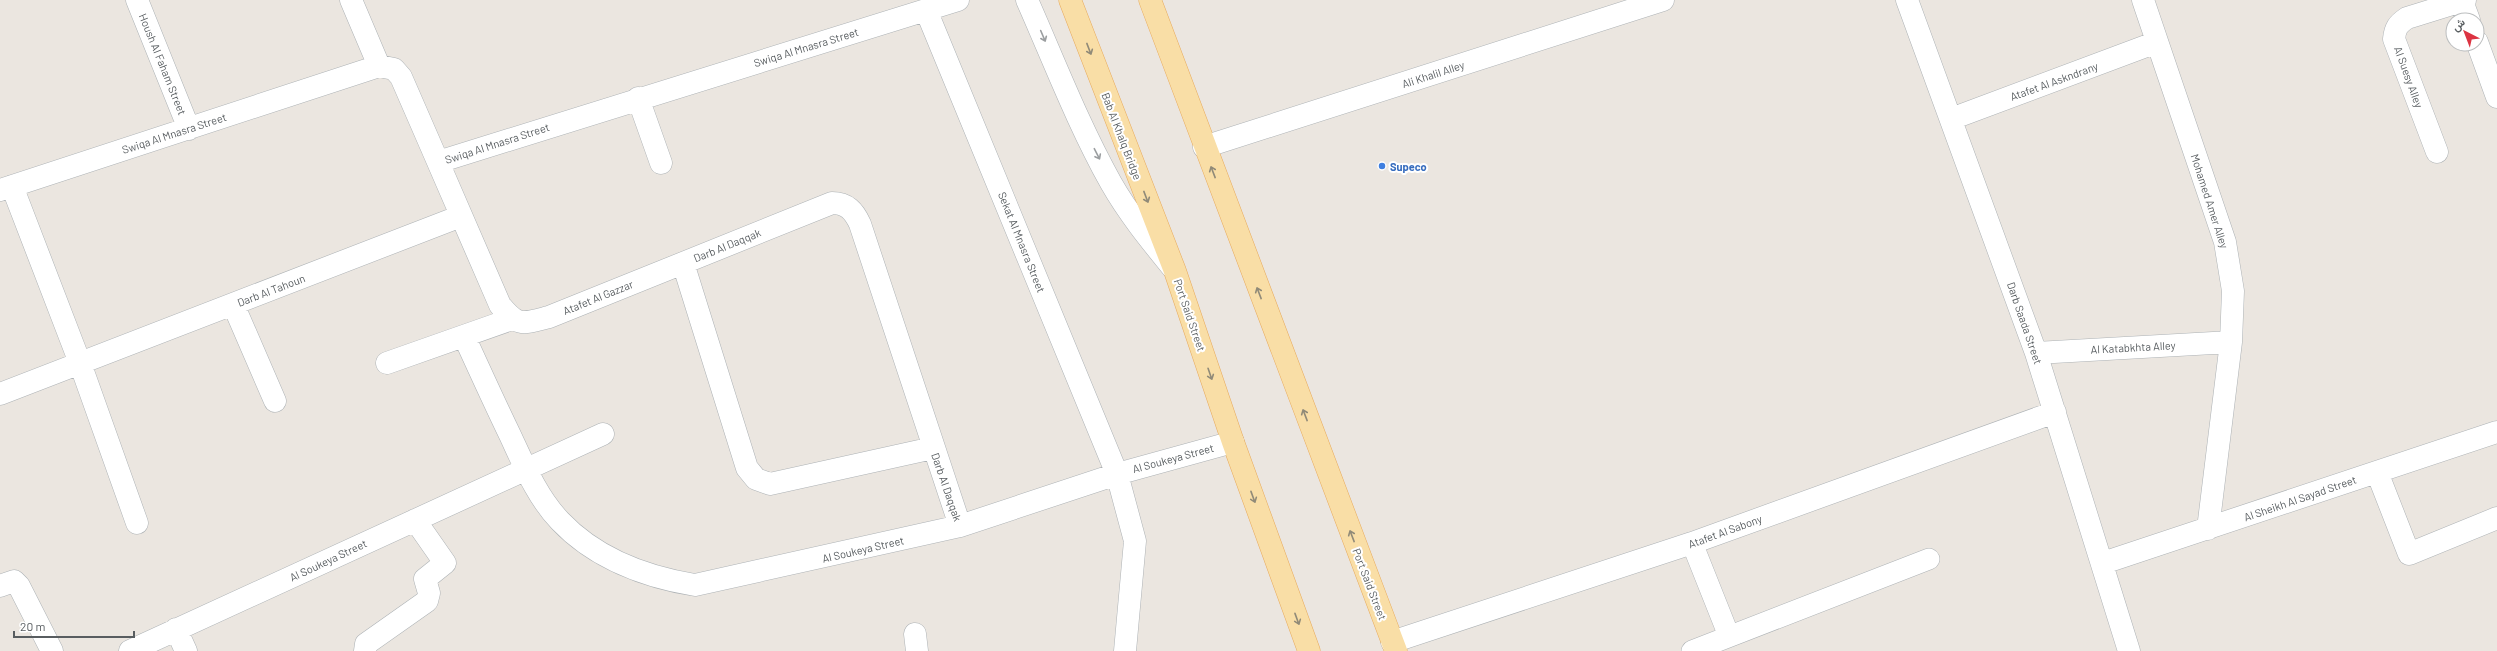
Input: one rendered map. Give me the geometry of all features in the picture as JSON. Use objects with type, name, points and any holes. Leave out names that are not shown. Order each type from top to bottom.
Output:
[{"type":"main road","name":"Bab Al Khalq Bridge","points":[[1070,0],[1175,271]]},
{"type":"main road","name":"Port Said Street","points":[[1150,0],[1204,147],[1394,646]]},
{"type":"main road","name":"Port Said Street","points":[[1175,271],[1233,442],[1309,651]]},
{"type":"street","name":"Housh Al Faham Street","points":[[137,0],[189,129]]},
{"type":"street","points":[[351,0],[379,66]]},
{"type":"street","name":"Swiqa Al Mnasra Street","points":[[6,188],[379,66],[394,69],[401,78],[438,162],[638,98],[958,0]]},
{"type":"street","name":"Port Said Street","points":[[1027,0],[1079,118],[1111,183],[1143,232],[1175,271]]},
{"type":"street","name":"Ali Khalil Alley","points":[[1204,147],[1663,0]]},
{"type":"street","name":"Darb Saada Street","points":[[1908,0],[2036,353],[2103,563],[2129,651]]},
{"type":"street","name":"Mohamed Amer Alley","points":[[2143,0],[2225,242],[2233,291],[2231,342],[2208,529]]},
{"type":"street","name":"Al Suesy Alley","points":[[2437,152],[2394,39],[2395,30],[2399,23],[2407,18],[2465,7]]},
{"type":"street","name":"Sekat Al Mnasra Street","points":[[926,10],[1117,474],[1135,541],[1125,651]]},
{"type":"street","name":"Atafet Al Askndrany","points":[[1951,119],[2157,42]]},
{"type":"street","points":[[2481,52],[2497,97]]},
{"type":"street","points":[[638,98],[661,163]]},
{"type":"street","points":[[438,162],[500,304],[512,319]]},
{"type":"street","points":[[6,188],[80,363],[137,523]]},
{"type":"street","name":"Darb Al Daqqak","points":[[933,448],[770,484],[756,479],[747,468],[683,263],[832,203],[841,203],[855,213],[860,224],[960,526]]},
{"type":"street","name":"Darb Al Tahoun","points":[[0,394],[461,216]]},
{"type":"street","name":"Atafet Al Gazzar","points":[[387,363],[512,319],[526,323],[549,317],[683,263]]},
{"type":"street","points":[[233,304],[275,401]]},
{"type":"street","name":"Al Soukeya Street","points":[[464,336],[540,497],[560,521],[583,542],[609,558],[663,580],[695,585],[960,526],[1117,474],[1233,442]]},
{"type":"street","name":"Al Katabkhta Alley","points":[[2036,353],[2231,342]]},
{"type":"street","name":"Atafet Al Sabony","points":[[1394,646],[1692,543],[2054,412]]},
{"type":"street","name":"Al Sheikh Al Sayad Street","points":[[2103,563],[2497,432]]},
{"type":"street","name":"Al Soukeya Street","points":[[130,651],[604,434]]},
{"type":"street","points":[[2377,472],[2409,554],[2497,518]]},
{"type":"street","points":[[365,651],[366,644],[427,600],[429,593],[425,579],[445,563],[415,520]]},
{"type":"street","points":[[0,586],[14,581],[19,586],[52,651]]},
{"type":"street","points":[[176,629],[186,651]]},
{"type":"lane","points":[[1692,543],[1729,636]]},
{"type":"lane","points":[[1692,651],[1929,559]]},
{"type":"place","name":"Supeco","points":[[1382,166]]}]
